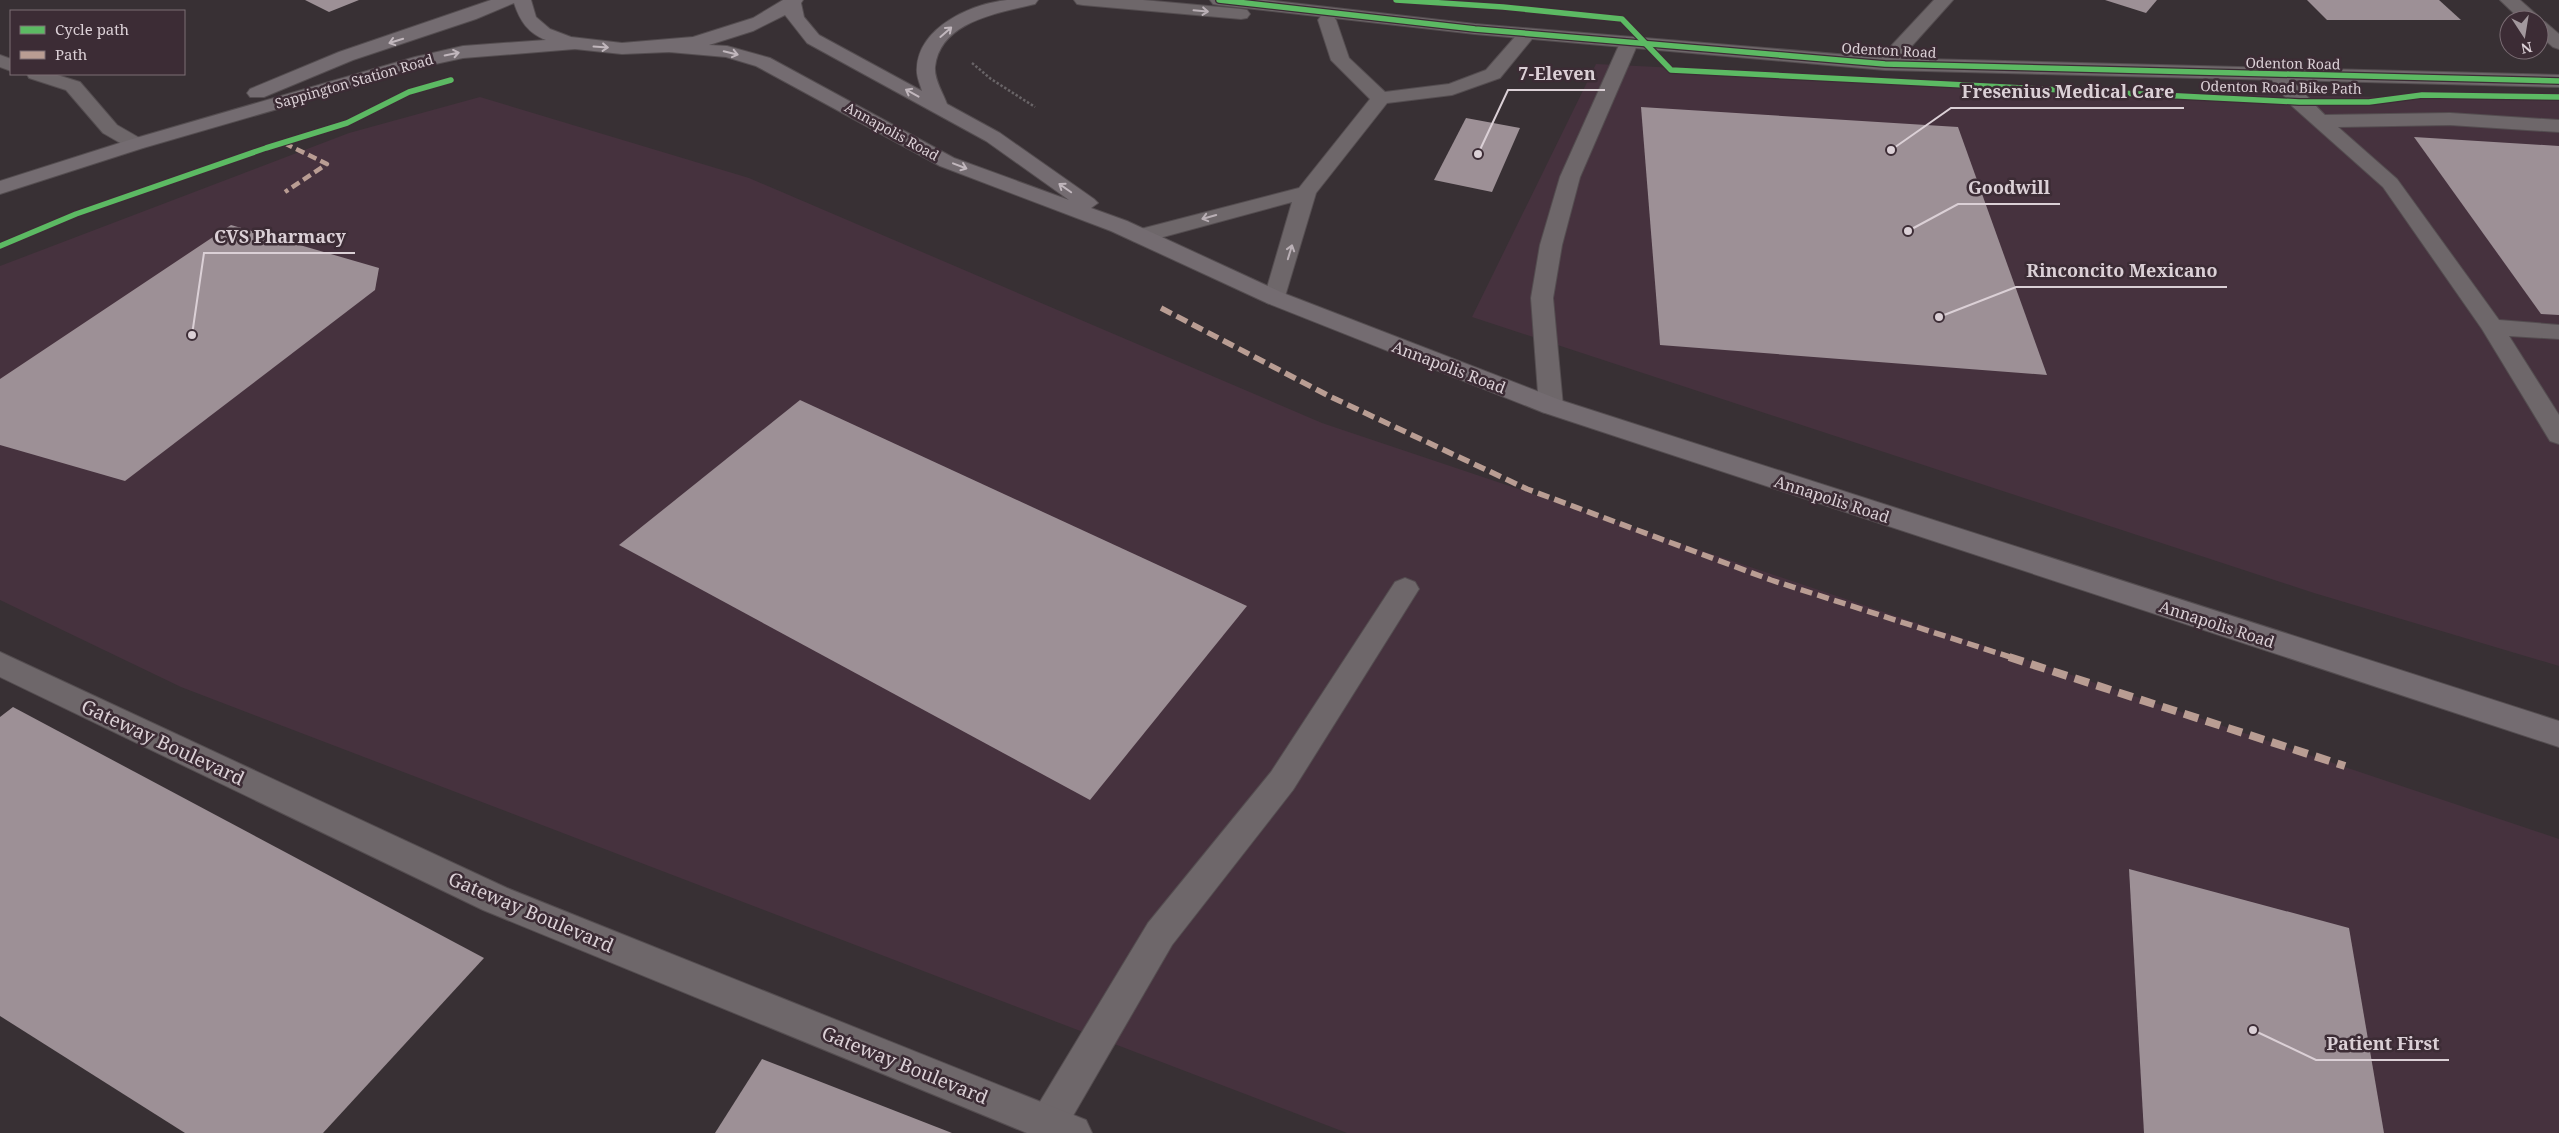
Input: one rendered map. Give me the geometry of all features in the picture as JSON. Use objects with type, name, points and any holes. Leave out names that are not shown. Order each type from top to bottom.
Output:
[{"type":"main road","name":"Sappington Station Road","points":[[136,144],[346,56],[470,15],[507,0]]},
{"type":"main road","points":[[522,0],[522,12],[534,27],[558,39],[596,48],[666,46],[692,43],[726,34],[756,23],[793,1]]},
{"type":"main road","points":[[938,107],[925,68],[932,49],[943,32],[987,10],[1029,0]]},
{"type":"main road","name":"Annapolis Road","points":[[793,1],[795,18],[813,39],[993,137],[1130,231]]},
{"type":"main road","name":"Sappington Station Road","points":[[0,188],[136,144],[447,55],[505,47],[577,43]]},
{"type":"main road","name":"Annapolis Road","points":[[666,46],[727,52],[763,62],[947,162],[1130,231],[1276,298],[1551,406],[2559,734]]},
{"type":"street","name":"Odenton Road","points":[[1083,0],[1327,20],[1475,29],[1629,44],[1884,64],[2277,75],[2559,80]]},
{"type":"street","name":"Odenton Road","points":[[1220,0],[1302,5],[1475,29]]},
{"type":"street","points":[[1884,64],[1944,0]]},
{"type":"street","points":[[2509,0],[2520,10]]},
{"type":"street","points":[[1327,20],[1340,60],[1380,98]]},
{"type":"street","points":[[1276,298],[1306,192],[1380,98],[1452,89],[1493,74],[1527,34]]},
{"type":"street","points":[[2549,35],[2559,44]]},
{"type":"street","points":[[1551,406],[1542,298],[1551,245],[1570,178],[1629,44]]},
{"type":"street","points":[[39,75],[73,86],[110,129],[136,144]]},
{"type":"street","points":[[2277,75],[2299,102],[2390,183],[2492,327],[2559,436]]},
{"type":"street","points":[[2321,121],[2450,120],[2559,126]]},
{"type":"street","points":[[1130,231],[1306,192]]},
{"type":"street","points":[[2492,327],[2559,332]]},
{"type":"street","points":[[1060,1128],[1160,934],[1282,781],[1406,589]]},
{"type":"street","name":"Gateway Boulevard","points":[[0,664],[495,899],[1060,1128]]},
{"type":"shaded area","points":[[1596,64],[2207,94],[2559,100],[2559,666],[2314,593],[1472,317]]},
{"type":"shaded area","points":[[480,97],[749,178],[1322,423],[2559,839],[2559,1133],[1347,1133],[181,687],[0,600],[0,266],[349,133]]},
{"type":"building","points":[[305,0],[359,0],[329,12]]},
{"type":"building","points":[[2105,0],[2157,0],[2146,13]]},
{"type":"building","points":[[2307,0],[2439,0],[2461,20],[2327,20]]},
{"type":"building","points":[[1641,107],[1958,127],[2047,375],[1660,345]]},
{"type":"building","points":[[1466,118],[1520,128],[1492,192],[1434,180]]},
{"type":"building","points":[[2414,137],[2559,146],[2559,315],[2541,314]]},
{"type":"building","points":[[231,225],[379,268],[375,290],[125,481],[0,445],[0,379]]},
{"type":"building","points":[[800,400],[1247,606],[1090,800],[619,545]]},
{"type":"building","points":[[13,707],[484,958],[323,1133],[185,1133],[0,1016],[0,717]]},
{"type":"building","points":[[2129,869],[2349,928],[2384,1133],[2144,1133]]},
{"type":"building","points":[[762,1059],[952,1133],[715,1133]]},
{"type":"marked path","points":[[284,143],[327,164],[285,192]]},
{"type":"marked path","points":[[1161,308],[1329,396],[1527,489],[1771,580],[2345,766]]},
{"type":"cycle path","name":"Odenton Road Bike Path","points":[[1219,0],[1475,29],[1885,64],[2559,81]]},
{"type":"cycle path","name":"Odenton Road Bike Path","points":[[1396,0],[1503,7],[1622,19],[1671,70],[2299,102],[2369,102],[2422,95],[2559,97]]},
{"type":"cycle path","points":[[0,246],[76,214],[266,148],[347,123],[409,92],[451,80]]},
{"type":"place","name":"Fresenius Medical Care","points":[[1891,150]]},
{"type":"place","name":"7-Eleven","points":[[1478,154]]},
{"type":"place","name":"Goodwill","points":[[1908,231]]},
{"type":"place","name":"Rinconcito Mexicano","points":[[1939,317]]},
{"type":"place","name":"CVS Pharmacy","points":[[192,335]]},
{"type":"place","name":"Patient First","points":[[2253,1030]]}]
